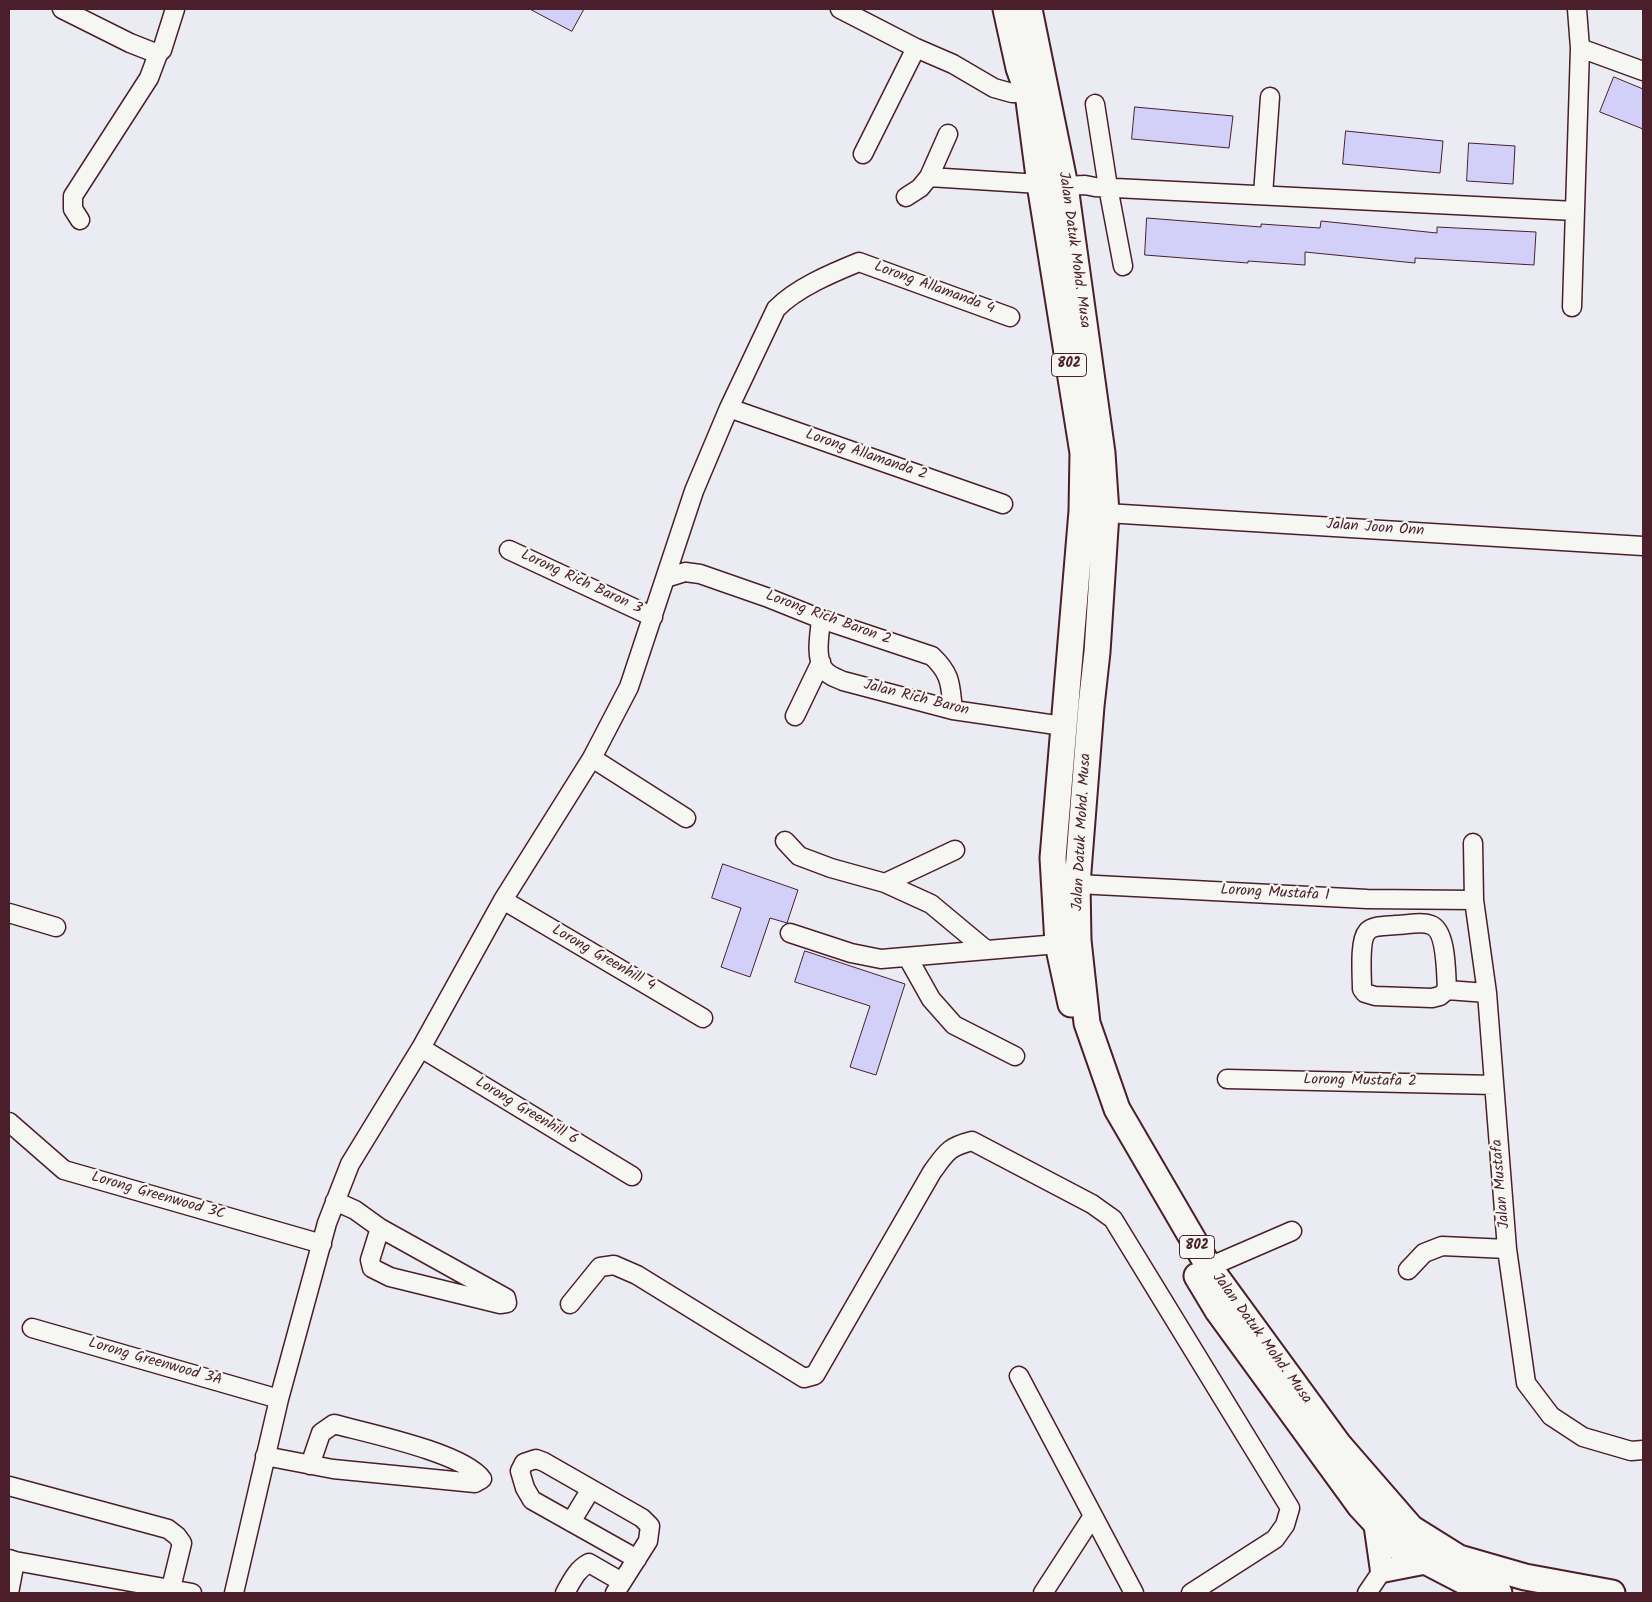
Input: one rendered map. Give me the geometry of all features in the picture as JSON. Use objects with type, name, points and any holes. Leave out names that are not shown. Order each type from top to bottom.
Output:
[{"type":"highway","name":"Jalan Datuk Mohd. Musa","points":[[1006,9],[1019,68],[1028,93],[1040,184],[1083,453],[1082,511],[1052,858],[1058,944],[1075,1025],[1105,1121],[1218,1311],[1360,1506],[1398,1547],[1480,1589],[1499,1593]]},
{"type":"highway","name":"Jalan Datuk Mohd. Musa","points":[[1029,9],[1065,186],[1102,453],[1106,513],[1097,652],[1077,884],[1078,940],[1087,1023],[1117,1109],[1208,1267],[1339,1445],[1410,1528],[1459,1558],[1525,1577],[1612,1593]]},
{"type":"highway","points":[[1063,726],[1075,724],[1091,706]]},
{"type":"main road","points":[[1375,1522],[1382,1571],[1428,1562]]},
{"type":"street","points":[[62,9],[130,43],[158,54]]},
{"type":"street","points":[[80,220],[73,209],[73,196],[149,78],[158,54],[162,50],[175,9]]},
{"type":"street","points":[[840,9],[916,48],[953,64],[994,88],[1012,93],[1028,93]]},
{"type":"street","points":[[1572,307],[1580,48],[1578,9]]},
{"type":"street","points":[[863,154],[916,48]]},
{"type":"street","points":[[1580,48],[1643,71]]},
{"type":"street","points":[[1263,194],[1270,97]]},
{"type":"street","points":[[1094,104],[1123,266]]},
{"type":"street","points":[[906,198],[920,188],[929,177],[948,134]]},
{"type":"street","points":[[929,177],[1040,184]]},
{"type":"street","points":[[1065,186],[1108,186],[1575,211]]},
{"type":"street","name":"Lorong Allamanda 4","points":[[729,408],[776,309],[786,298],[835,272],[859,262],[1010,317]]},
{"type":"street","points":[[234,1593],[279,1399],[327,1222],[350,1164],[420,1048],[503,900],[592,758],[629,687],[694,491],[729,408]]},
{"type":"street","name":"Lorong Allamanda 2","points":[[729,408],[1003,504]]},
{"type":"street","name":"Jalan Joon Onn","points":[[1106,513],[1643,546]]},
{"type":"street","name":"Lorong Rich Baron 3","points":[[509,550],[653,617]]},
{"type":"street","name":"Lorong Rich Baron 2","points":[[666,578],[684,572],[700,574],[821,619],[932,656],[942,666],[949,678],[953,710]]},
{"type":"street","points":[[795,716],[821,662],[819,643],[821,619]]},
{"type":"street","name":"Jalan Rich Baron","points":[[821,662],[822,667],[831,676],[843,681],[953,710],[1063,726]]},
{"type":"street","points":[[592,758],[686,818]]},
{"type":"street","points":[[785,841],[799,856],[831,868],[885,882],[931,904],[984,949]]},
{"type":"street","name":"Jalan Mustafa","points":[[1473,843],[1474,900],[1487,993],[1507,1249],[1526,1383],[1551,1416],[1583,1437],[1631,1451],[1643,1450]]},
{"type":"street","points":[[885,882],[955,850]]},
{"type":"street","name":"Lorong Mustafa 1","points":[[1077,884],[1367,899],[1474,900]]},
{"type":"street","points":[[1367,899],[1383,926]]},
{"type":"street","name":"Lorong Greenhill 4","points":[[503,900],[703,1018]]},
{"type":"street","points":[[9,913],[56,927]]},
{"type":"street","points":[[1447,990],[1443,941],[1436,928],[1424,924],[1383,926],[1370,929],[1365,933],[1363,941],[1362,989],[1365,994],[1432,998],[1440,996],[1447,990],[1487,993]]},
{"type":"street","points":[[790,933],[851,953],[881,959],[1058,944]]},
{"type":"street","points":[[908,958],[931,999],[954,1025],[1015,1056]]},
{"type":"street","name":"Lorong Greenhill 6","points":[[420,1048],[632,1176]]},
{"type":"street","name":"Lorong Mustafa 2","points":[[1227,1080],[1494,1085]]},
{"type":"street","name":"Lorong Greenwood 3C","points":[[9,1122],[64,1170],[322,1244]]},
{"type":"street","points":[[570,1304],[600,1267],[614,1265],[637,1275],[804,1378],[815,1375],[932,1172],[946,1153],[956,1145],[972,1142],[1092,1204],[1113,1219],[1290,1508],[1285,1525],[1275,1539],[1191,1593]]},
{"type":"street","points":[[335,1201],[355,1210],[380,1228],[506,1298],[508,1303],[500,1304],[390,1277],[372,1268],[370,1260],[380,1228]]},
{"type":"street","points":[[1208,1267],[1292,1231]]},
{"type":"street","points":[[1408,1270],[1424,1253],[1442,1246],[1507,1249]]},
{"type":"street","name":"Lorong Greenwood 3A","points":[[32,1328],[279,1399]]},
{"type":"street","points":[[1019,1376],[1134,1593]]},
{"type":"street","points":[[265,1456],[310,1465],[475,1483],[482,1479],[480,1475],[443,1453],[334,1424],[321,1432],[310,1465]]},
{"type":"street","points":[[565,1593],[575,1575],[589,1563],[619,1588],[637,1559],[648,1541],[650,1526],[642,1518],[544,1462],[536,1459],[524,1463],[520,1471],[525,1488],[532,1500],[637,1559]]},
{"type":"street","points":[[9,1486],[168,1530],[177,1536],[182,1544],[171,1588]]},
{"type":"street","points":[[571,1522],[591,1489]]},
{"type":"street","points":[[1043,1593],[1093,1516]]},
{"type":"street","points":[[9,1593],[12,1560],[192,1593]]},
{"type":"street","points":[[1367,1593],[1382,1571]]},
{"type":"building","points":[[530,9],[584,9],[572,31]]},
{"type":"building","points":[[1614,77],[1643,89],[1643,129],[1600,112]]},
{"type":"building","points":[[1135,107],[1233,116],[1229,148],[1132,139]]},
{"type":"building","points":[[1346,131],[1443,141],[1440,173],[1343,164]]},
{"type":"building","points":[[1469,143],[1515,146],[1513,184],[1467,181]]},
{"type":"building","points":[[1147,218],[1261,227],[1261,224],[1320,228],[1321,221],[1437,233],[1437,227],[1536,232],[1534,265],[1415,258],[1415,263],[1305,252],[1305,265],[1248,261],[1248,263],[1145,255]]},
{"type":"building","points":[[723,864],[798,890],[787,923],[770,918],[750,977],[721,967],[741,908],[712,898]]},
{"type":"building","points":[[805,951],[905,984],[876,1075],[850,1067],[870,1006],[795,982]]}]
